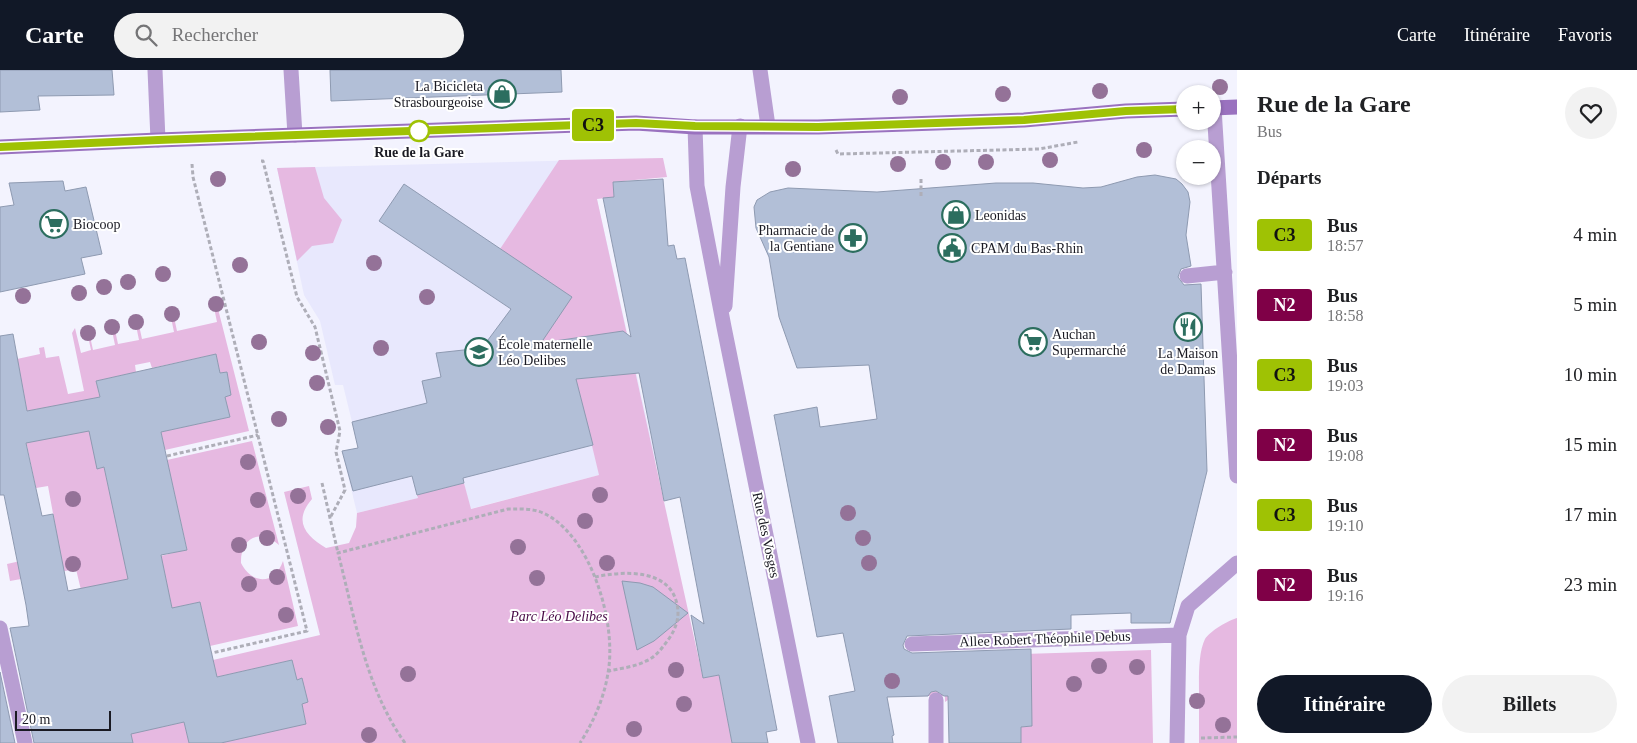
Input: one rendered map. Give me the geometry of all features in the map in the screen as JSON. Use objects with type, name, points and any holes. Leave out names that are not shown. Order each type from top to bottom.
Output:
[{"type":"main road","points":[[1221,108],[1237,107]]},
{"type":"main road","points":[[0,147],[295,134],[636,123],[695,126],[818,127],[1024,120],[1126,111],[1176,109]]},
{"type":"street","points":[[155,70],[158,140]]},
{"type":"street","points":[[291,70],[295,134]]},
{"type":"street","points":[[760,70],[768,126]]},
{"type":"street","name":"Rue des Vosges","points":[[695,126],[698,186],[724,327],[808,743]]},
{"type":"street","name":"Rue des Vosges","points":[[724,327],[733,187],[740,126]]},
{"type":"street","points":[[1215,130],[1237,476]]},
{"type":"street","points":[[1187,276],[1225,272]]},
{"type":"street","points":[[1177,740],[1179,635],[1188,606],[1237,564]]},
{"type":"street","points":[[0,628],[3,657],[25,743]]},
{"type":"street","name":"Allee Robert Théophile Debus","points":[[912,644],[1179,635]]},
{"type":"street","points":[[936,700],[936,743]]},
{"type":"path","points":[[255,161],[263,161],[297,297],[315,327],[340,431],[336,452],[345,490],[330,518]]},
{"type":"path","points":[[202,163],[192,164],[193,177],[307,631],[212,653]]},
{"type":"path","points":[[921,179],[921,196]]},
{"type":"path","points":[[167,456],[258,435]]},
{"type":"path","points":[[322,483],[371,679],[380,702],[405,743]]},
{"type":"path","points":[[338,553],[508,509],[531,509],[548,516],[571,533],[593,570],[606,612],[610,648],[609,671],[599,706],[592,724],[580,743]]},
{"type":"path","points":[[595,577],[629,572],[644,574],[671,588],[678,608],[678,619],[674,632],[657,654],[646,662],[609,671]]},
{"type":"path","points":[[1177,740],[1237,737]]},
{"type":"shaded area","name":"École maternelle Léo Delibes","points":[[588,160],[656,460],[470,509],[464,483],[417,495],[418,498],[357,513],[342,451],[358,448],[352,422],[343,385],[335,385],[320,321],[304,295],[277,168]]},
{"type":"green space","name":"Parc Léo Delibes","points":[[663,158],[667,177],[613,182],[614,197],[597,199],[703,678],[719,675],[732,743],[221,743],[306,723],[302,704],[308,702],[302,679],[297,680],[292,660],[217,677],[213,660],[320,635],[284,492],[309,486],[312,499],[303,515],[304,528],[313,539],[326,548],[349,543],[356,527],[357,513],[418,498],[417,495],[464,483],[471,509],[599,475],[576,379],[612,376],[595,335],[506,348],[526,319],[500,249],[559,160]]},
{"type":"green space","points":[[315,167],[324,198],[342,220],[333,243],[312,246],[297,261],[277,168]]},
{"type":"green space","points":[[215,297],[249,431],[165,450],[161,432],[230,417],[225,397],[231,395],[227,372],[220,373],[216,354],[152,368],[150,362],[135,365],[136,372],[96,381],[102,408],[98,469],[104,467],[162,727],[184,722],[189,743],[133,743],[85,607],[76,569],[10,581],[7,564],[60,552],[48,486],[36,488],[26,441],[57,415],[54,406],[27,411],[17,359],[40,354],[39,348],[44,347],[46,358],[59,356],[68,394],[84,391],[72,333],[75,328],[81,353],[91,350],[86,327],[88,327],[93,350],[115,345],[110,321],[113,321],[118,344],[139,340],[134,316],[137,316],[142,339],[174,332],[169,308],[172,308],[177,331],[217,322],[212,298]]},
{"type":"green space","points":[[252,441],[279,545],[265,537],[252,538],[244,547],[241,563],[251,575],[263,579],[275,575],[283,561],[298,626],[210,646],[200,602],[172,608],[161,556],[187,549],[167,460]]},
{"type":"green space","points":[[1237,618],[1237,743],[1199,743],[1199,708],[1191,707],[1191,694],[1199,694],[1201,651],[1205,639],[1211,633],[1225,623]]},
{"type":"green space","points":[[1151,650],[1153,743],[1021,743],[1021,727],[1032,726],[949,693],[948,700],[945,702],[945,696],[928,696],[927,657]]},
{"type":"building","points":[[0,70],[112,70],[114,95],[38,96],[40,110],[0,112]]},
{"type":"building","points":[[330,70],[561,70],[562,92],[331,101]]},
{"type":"building","points":[[1155,175],[1176,179],[1176,185],[1183,185],[1188,192],[1190,202],[1186,235],[1191,266],[1181,269],[1178,277],[1184,285],[1201,284],[1207,471],[1170,623],[1131,623],[1131,613],[1071,615],[1071,629],[907,636],[903,645],[904,649],[912,653],[1031,649],[1032,726],[1021,727],[1021,743],[949,743],[948,696],[944,696],[936,691],[931,692],[928,696],[887,697],[894,735],[892,736],[893,743],[838,743],[829,696],[855,691],[843,633],[817,637],[774,415],[817,407],[820,427],[877,419],[869,365],[797,368],[779,317],[769,257],[756,228],[754,207],[757,200],[770,192],[788,188],[877,192],[996,183],[1033,183],[1083,188],[1101,187],[1137,177]]},
{"type":"building","points":[[663,179],[668,246],[674,245],[677,259],[685,258],[777,730],[766,732],[768,743],[732,743],[719,675],[703,678],[691,615],[704,624],[680,497],[664,501],[639,373],[576,379],[593,445],[463,478],[464,483],[417,495],[412,476],[353,491],[342,451],[358,448],[352,422],[427,403],[422,381],[441,377],[436,353],[482,348],[511,309],[379,221],[404,184],[572,297],[541,343],[623,331],[631,337],[603,198],[614,197],[613,182]]},
{"type":"building","points":[[63,181],[65,191],[86,187],[102,254],[81,258],[85,274],[0,292],[0,207],[14,205],[9,183]]},
{"type":"building","points":[[13,334],[27,411],[100,397],[96,381],[216,354],[220,373],[227,372],[231,395],[225,397],[230,417],[161,432],[187,550],[161,555],[172,608],[200,602],[217,677],[292,660],[297,680],[302,678],[308,702],[302,704],[306,724],[221,743],[189,743],[184,722],[131,734],[133,743],[34,743],[10,628],[29,626],[4,495],[0,495],[0,336]],"holes":[[[89,431],[97,469],[104,467],[128,579],[68,591],[53,514],[42,516],[26,443]]]},
{"type":"building","points":[[622,581],[653,587],[688,613],[654,641],[637,650]]},
{"type":"building","points":[[0,672],[15,743],[0,743]]},
{"type":"bus line","name":"C3","points":[[0,147],[636,123],[695,126],[818,127],[1024,120],[1126,111],[1176,109]]},
{"type":"place","name":"La Bicicleta Strasbourgeoise","points":[[502,94]]},
{"type":"place","name":"Rue de la Gare","points":[[419,131]]},
{"type":"place","name":"Leonidas","points":[[956,215]]},
{"type":"place","name":"Biocoop","points":[[54,224]]},
{"type":"place","name":"Pharmacie de la Gentiane","points":[[853,238]]},
{"type":"place","name":"CPAM du Bas-Rhin","points":[[952,248]]},
{"type":"place","name":"La Maison de Damas","points":[[1188,327]]},
{"type":"place","name":"Auchan Supermarché","points":[[1033,342]]},
{"type":"place","name":"École maternelle Léo Delibes","points":[[479,352]]}]
